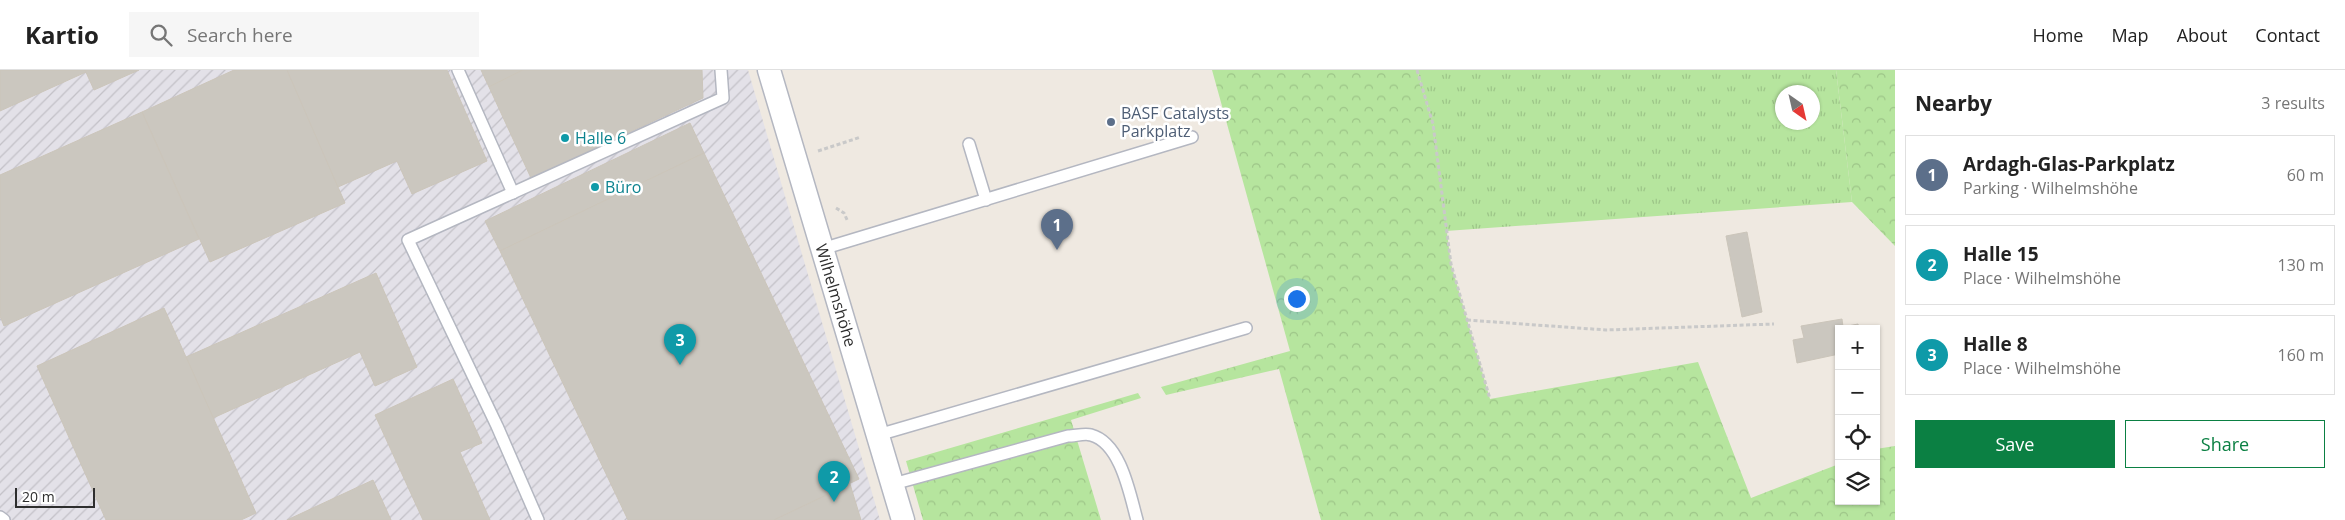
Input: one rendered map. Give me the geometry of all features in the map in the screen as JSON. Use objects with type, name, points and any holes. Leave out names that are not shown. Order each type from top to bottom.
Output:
[{"type":"street","name":"Wilhelmshöhe","points":[[769,70],[903,520]]},
{"type":"lane","points":[[458,70],[513,193]]},
{"type":"lane","points":[[538,520],[497,426],[408,240],[723,98],[722,70]]},
{"type":"lane","points":[[822,249],[1192,137]]},
{"type":"lane","points":[[969,144],[986,200]]},
{"type":"lane","points":[[878,435],[1246,328]]},
{"type":"lane","points":[[893,484],[1068,436],[1091,435],[1106,443],[1120,462],[1138,520]]},
{"type":"lane","points":[[0,517],[4,520]]},
{"type":"path","points":[[1418,70],[1433,124],[1451,264],[1490,399]]},
{"type":"path","points":[[822,160],[819,150],[861,138]]},
{"type":"path","points":[[833,198],[836,208],[844,213],[857,239]]},
{"type":"path","points":[[1467,320],[1606,330],[1774,324]]},
{"type":"shaded area","points":[[0,70],[748,70],[880,520],[0,520]]},
{"type":"green space","points":[[1212,70],[1417,70],[1433,124],[1451,264],[1490,399],[1698,362],[1751,498],[1835,466],[1835,505],[1880,505],[1880,448],[1895,446],[1895,520],[1321,520],[1279,369],[1166,395],[1161,387],[1290,351]]},
{"type":"green space","points":[[1417,70],[1836,70],[1852,202],[1446,231],[1433,124]]},
{"type":"green space","points":[[1836,70],[1895,70],[1895,246],[1852,202]]},
{"type":"green space","points":[[1138,393],[1141,398],[1071,420],[1101,520],[923,520],[906,461]]},
{"type":"building","points":[[0,70],[85,70],[86,72],[0,111]]},
{"type":"building","points":[[85,70],[139,70],[94,90]]},
{"type":"building","points":[[234,70],[287,70],[345,203],[210,262],[142,112]]},
{"type":"building","points":[[287,70],[447,70],[487,161],[412,194],[397,161],[338,187]]},
{"type":"building","points":[[481,70],[523,70],[489,87]]},
{"type":"building","name":"Halle 6","points":[[523,70],[702,70],[703,98],[531,178],[489,87]]},
{"type":"building","points":[[142,112],[199,239],[4,326],[0,316],[0,175]]},
{"type":"building","name":"Büro","points":[[690,123],[704,153],[500,251],[485,221]]},
{"type":"building","points":[[704,153],[859,479],[774,520],[628,520],[500,251]]},
{"type":"building","points":[[1747,232],[1762,312],[1742,317],[1726,236]]},
{"type":"building","points":[[376,273],[417,367],[375,386],[360,352],[213,418],[186,357]]},
{"type":"building","points":[[164,308],[256,513],[241,520],[106,520],[37,366]]},
{"type":"building","points":[[1842,319],[1843,325],[1835,325],[1835,355],[1797,363],[1793,340],[1804,338],[1801,326]]},
{"type":"building","points":[[453,379],[482,443],[460,452],[490,520],[423,520],[375,415]]},
{"type":"building","points":[[373,480],[391,520],[287,520]]},
{"type":"building","points":[[850,484],[861,520],[774,520]]},
{"type":"place","name":"BASF Catalysts Parkplatz","points":[[1111,122]]},
{"type":"place","name":"Halle 6","points":[[565,138]]},
{"type":"place","name":"Büro","points":[[595,187]]},
{"type":"place","name":"Ardagh-Glas-Parkplatz","points":[[1057,250]]},
{"type":"place","name":"Halle 8","points":[[680,365]]},
{"type":"place","name":"Halle 15","points":[[834,502]]}]
